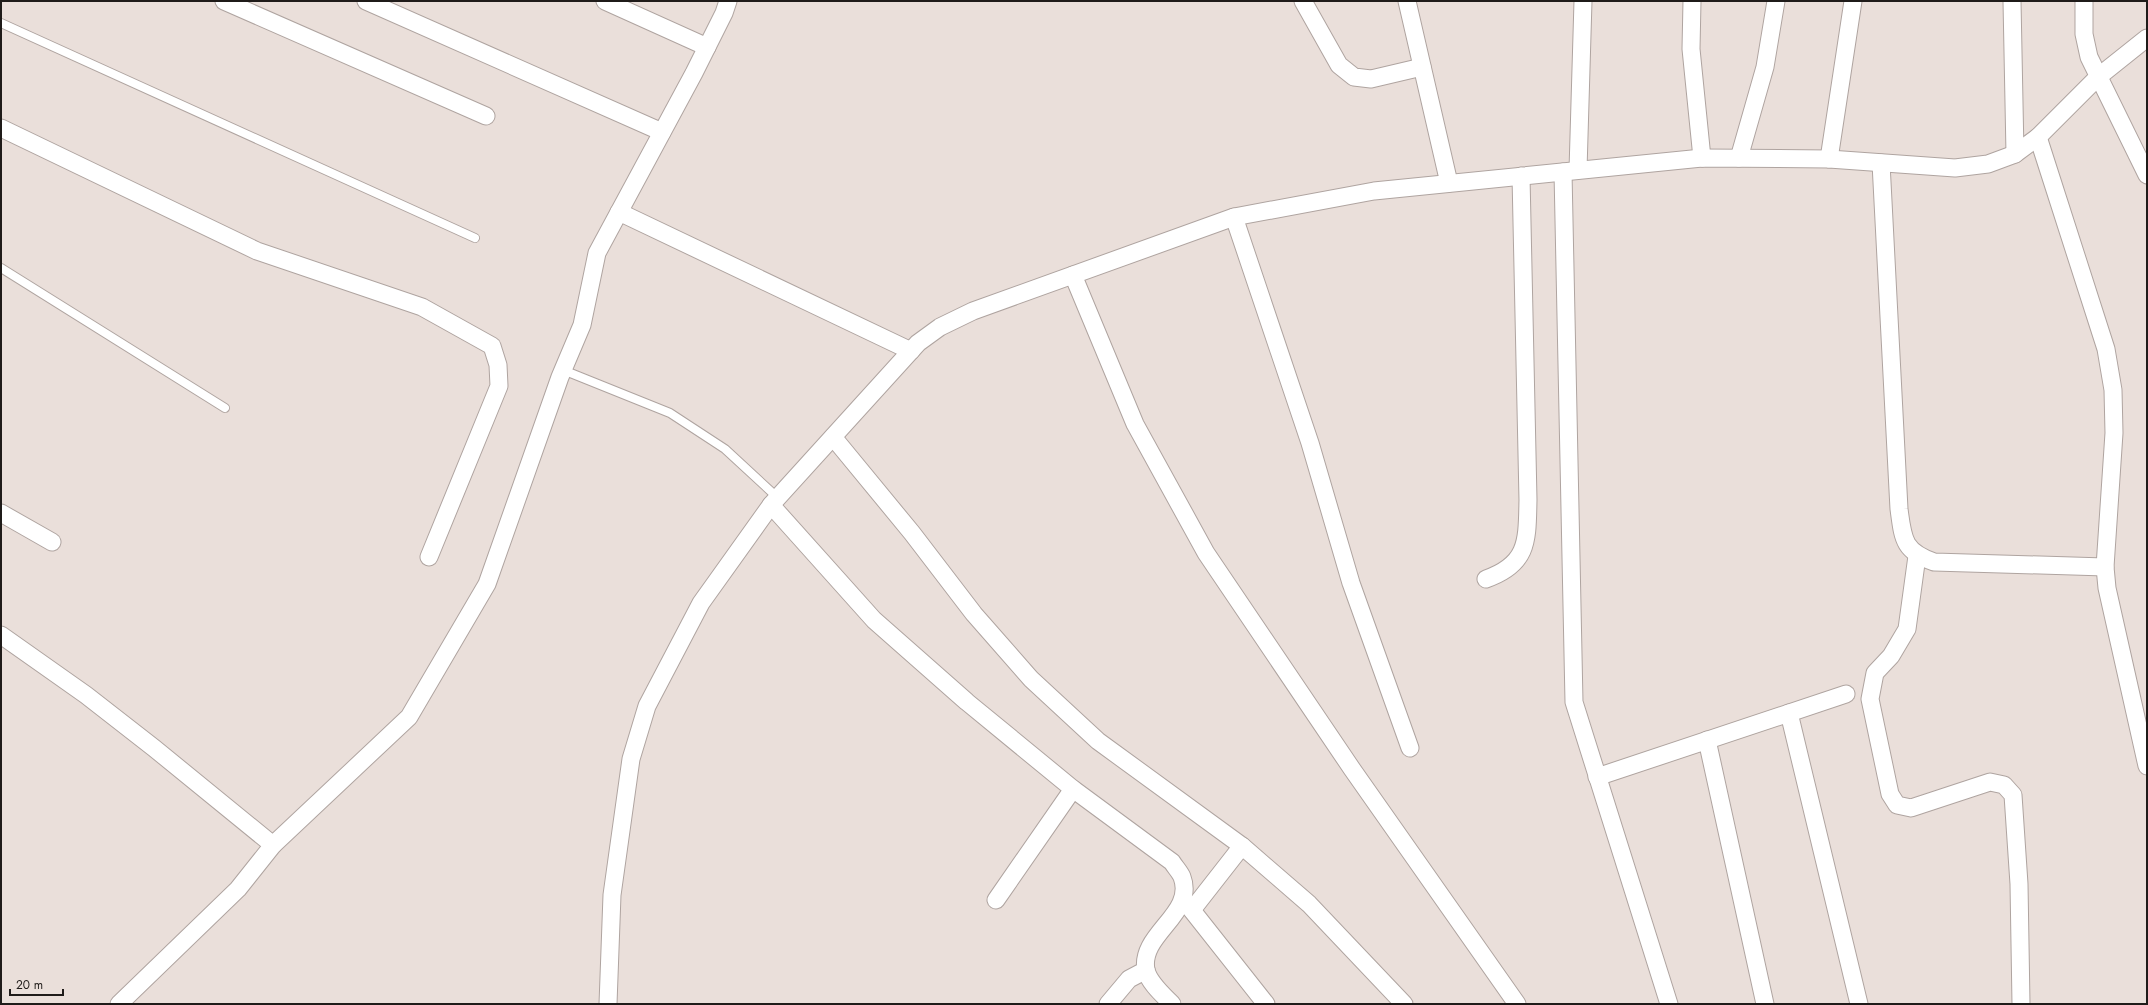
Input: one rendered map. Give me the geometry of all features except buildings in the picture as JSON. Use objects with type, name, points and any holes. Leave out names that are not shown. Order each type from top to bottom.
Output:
[{"type":"street","points":[[224,1],[486,116]]},
{"type":"street","points":[[366,1],[662,132]]},
{"type":"street","points":[[605,1],[707,47]]},
{"type":"street","points":[[124,1002],[238,889],[273,844],[409,718],[487,584],[563,370],[582,325],[598,253],[707,47],[728,1]]},
{"type":"street","points":[[1303,1],[1338,65],[1354,77],[1371,80],[1422,67]]},
{"type":"street","points":[[1406,1],[1449,183]]},
{"type":"street","points":[[1583,1],[1570,171],[1574,702],[1669,1004]]},
{"type":"street","points":[[1692,1],[1691,49],[1702,158]]},
{"type":"street","points":[[1739,158],[1764,67],[1776,1]]},
{"type":"street","points":[[1829,159],[1854,1]]},
{"type":"street","points":[[2012,1],[2015,154]]},
{"type":"street","points":[[2084,1],[2084,34],[2089,57],[2147,175]]},
{"type":"street","points":[[608,1004],[613,888],[631,759],[647,706],[701,603],[774,502],[918,343],[940,327],[973,311],[1234,217],[1374,191],[1702,158],[1829,159],[1955,168],[1988,164],[2015,154],[2038,137],[2098,77],[2147,38]]},
{"type":"street","points":[[1,128],[256,251],[422,307],[492,346],[498,365],[499,386],[429,557]]},
{"type":"street","points":[[2038,137],[2106,349],[2113,390],[2114,433],[2105,567],[2107,588],[2146,758]]},
{"type":"street","points":[[1881,163],[1899,509],[1903,537],[1917,556],[1934,562],[2105,567]]},
{"type":"street","points":[[1486,579],[1503,573],[1520,558],[1527,535],[1528,500],[1521,176]]},
{"type":"street","points":[[620,212],[911,351]]},
{"type":"street","points":[[1234,217],[1310,443],[1351,583],[1410,748]]},
{"type":"street","points":[[1073,275],[1135,424],[1206,553],[1352,769],[1517,1004]]},
{"type":"street","points":[[833,437],[912,533],[974,614],[1031,678],[1098,741],[1242,846],[1309,904],[1404,1004]]},
{"type":"street","points":[[774,502],[874,620],[967,702],[1073,789],[1172,862],[1182,878],[1188,905],[1266,1004]]},
{"type":"street","points":[[1,513],[52,542]]},
{"type":"street","points":[[1917,556],[1906,629],[1892,656],[1875,674],[1870,699],[1890,794],[1897,805],[1911,808],[1990,782],[2004,785],[2013,795],[2019,884],[2020,1004]]},
{"type":"street","points":[[1,635],[86,695],[273,844]]},
{"type":"street","points":[[1597,777],[1846,694]]},
{"type":"street","points":[[1789,713],[1859,1004]]},
{"type":"street","points":[[1707,740],[1765,1004]]},
{"type":"street","points":[[996,900],[1073,789]]},
{"type":"street","points":[[1172,1004],[1155,986],[1146,970],[1146,952],[1242,846]]},
{"type":"street","points":[[1108,1004],[1129,979],[1146,970]]},
{"type":"lane","points":[[1,23],[475,238]]},
{"type":"lane","points":[[1,268],[225,408]]},
{"type":"lane","points":[[563,370],[670,413],[725,449],[774,502]]}]
